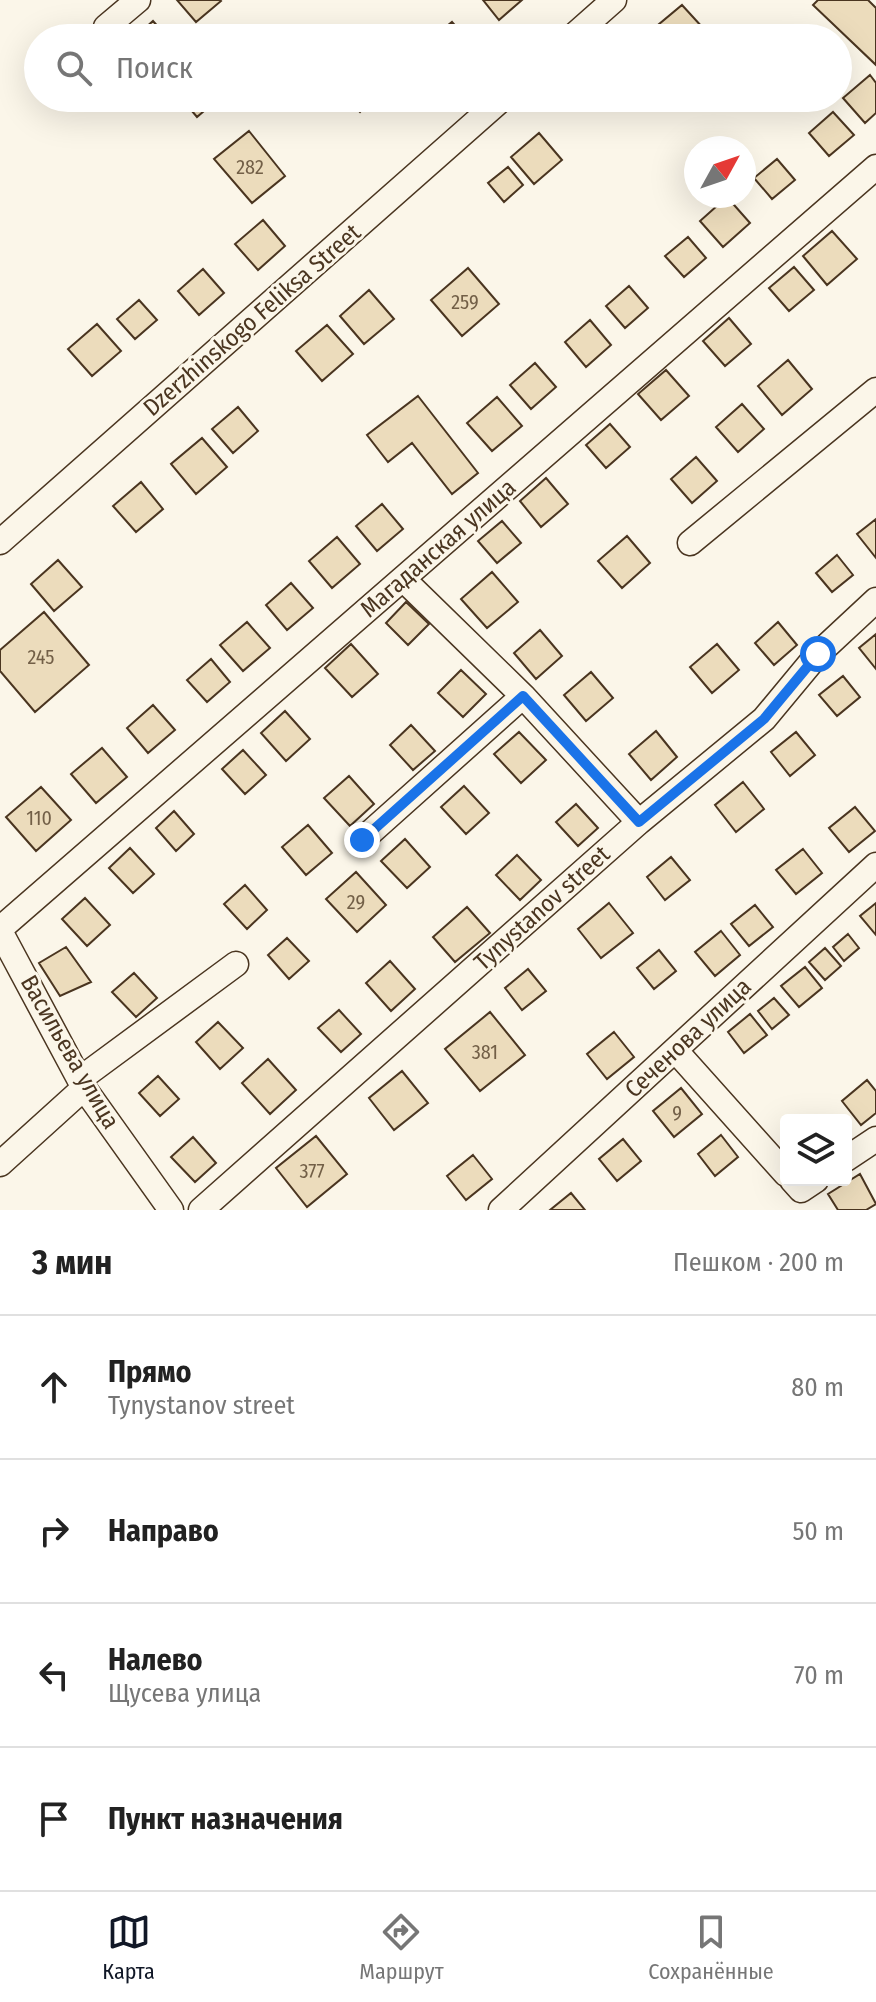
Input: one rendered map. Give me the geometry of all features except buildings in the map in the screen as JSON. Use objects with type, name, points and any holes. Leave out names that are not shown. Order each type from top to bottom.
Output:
[{"type":"street","points":[[110,24],[138,0]]},
{"type":"street","points":[[587,24],[614,0]]},
{"type":"street","name":"Dzerzhinskogo Feliksa Street","points":[[0,542],[487,112]]},
{"type":"street","name":"Магаданская улица","points":[[0,930],[876,167]]},
{"type":"street","points":[[690,543],[876,390]]},
{"type":"street","points":[[403,579],[523,696],[639,822]]},
{"type":"street","name":"Tynystanov street","points":[[201,1210],[639,822],[764,719],[818,654],[876,600]]},
{"type":"street","points":[[362,840],[523,696]]},
{"type":"street","name":"Сеченова улица","points":[[501,1210],[876,865]]},
{"type":"street","name":"Васильева улица","points":[[0,930],[82,1084],[171,1210]]},
{"type":"street","points":[[0,1164],[82,1084],[236,964]]},
{"type":"street","points":[[675,1050],[780,1167]]},
{"type":"street","points":[[852,1155],[876,1139]]},
{"type":"route","points":[[362,840],[523,696],[639,822],[764,719],[818,654]]}]
